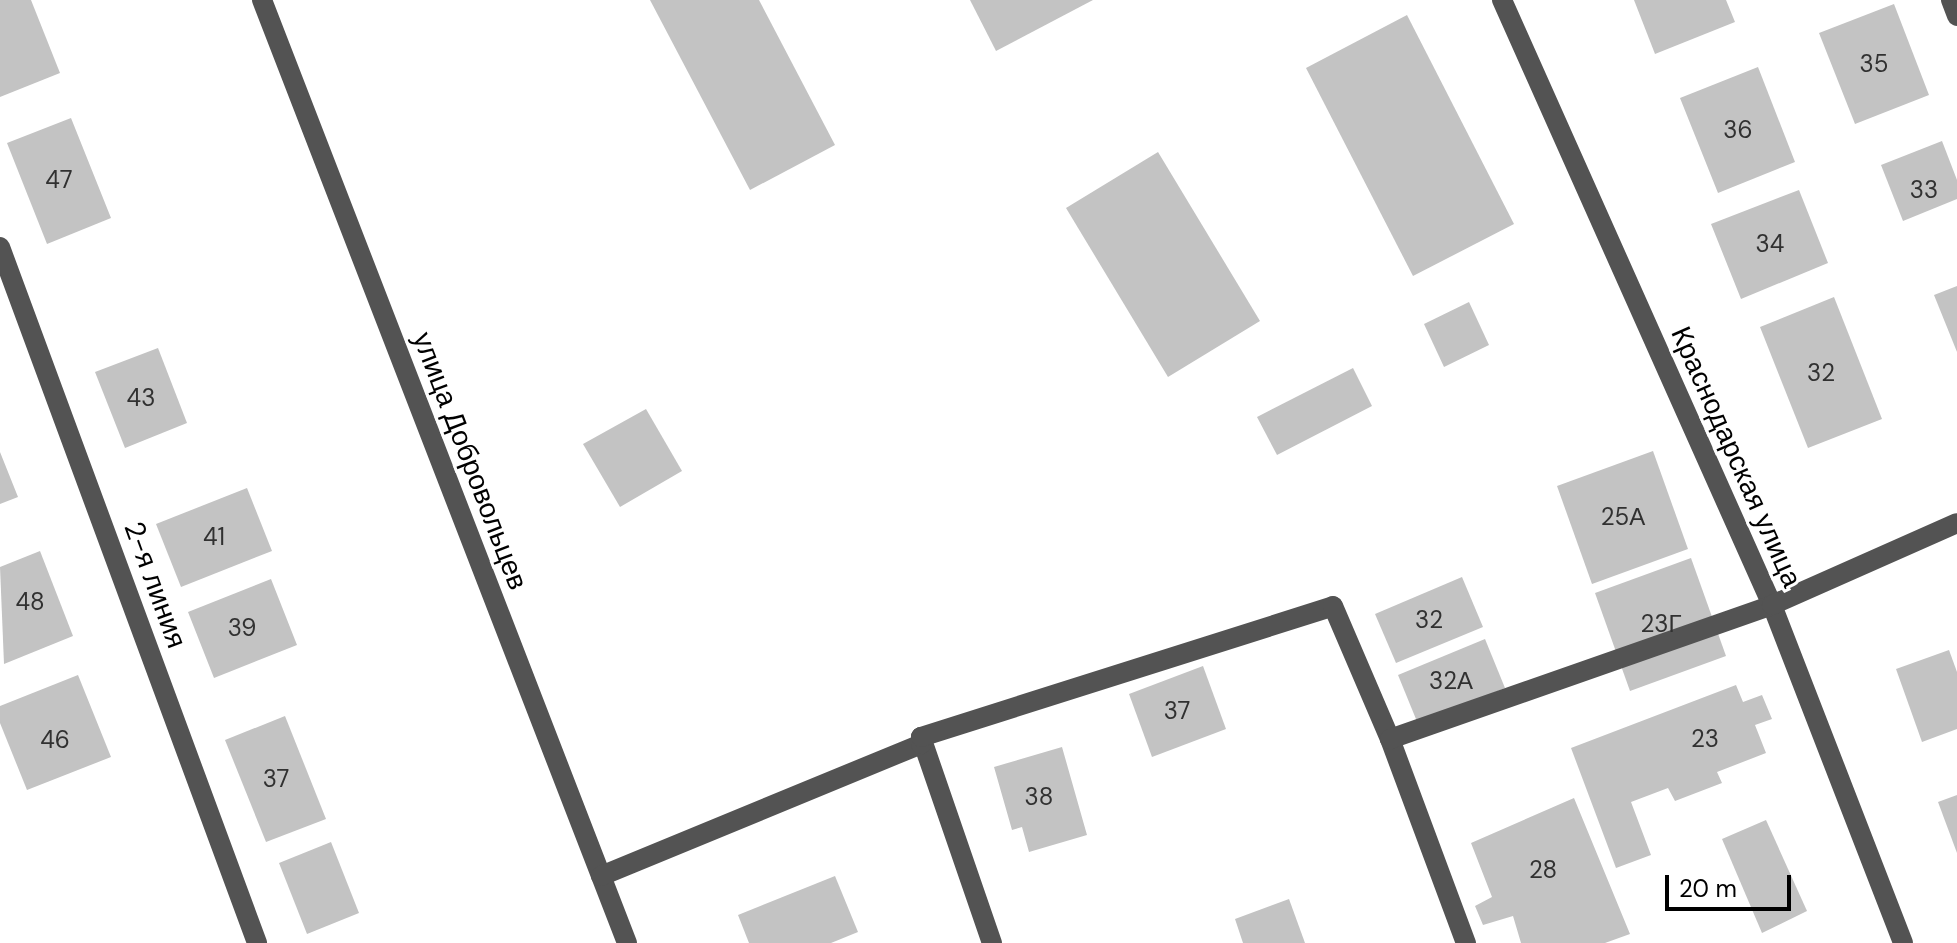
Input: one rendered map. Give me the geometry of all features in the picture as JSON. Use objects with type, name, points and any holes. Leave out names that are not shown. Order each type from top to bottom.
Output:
[{"type":"street","name":"улица Добровольцев","points":[[262,0],[627,943]]},
{"type":"street","name":"Краснодарская улица","points":[[1502,0],[1772,605],[1903,943]]},
{"type":"street","points":[[1951,0],[1957,16]]},
{"type":"street","name":"2-я линия","points":[[0,247],[257,943]]},
{"type":"street","points":[[1390,739],[1772,605],[1957,523]]},
{"type":"street","points":[[921,737],[1333,606],[1390,739],[1466,943]]},
{"type":"street","points":[[601,876],[921,744],[921,737]]},
{"type":"street","points":[[921,737],[992,943]]},
{"type":"building","points":[[0,0],[31,0],[60,73],[0,97]]},
{"type":"building","points":[[650,0],[759,0],[835,145],[750,190]]},
{"type":"building","points":[[970,0],[1093,0],[996,51]]},
{"type":"building","points":[[1634,0],[1726,0],[1735,22],[1655,54]]},
{"type":"building","points":[[1894,4],[1929,95],[1855,124],[1819,33]]},
{"type":"building","points":[[1407,15],[1514,224],[1413,276],[1306,68]]},
{"type":"building","points":[[1758,67],[1795,162],[1718,193],[1680,98]]},
{"type":"building","points":[[71,118],[111,218],[47,244],[7,143]]},
{"type":"building","points":[[1942,141],[1957,180],[1957,199],[1903,221],[1881,165]]},
{"type":"building","points":[[1158,152],[1260,321],[1168,377],[1066,208]]},
{"type":"building","points":[[1799,190],[1828,263],[1741,299],[1711,224]]},
{"type":"building","points":[[1957,286],[1957,352],[1934,295]]},
{"type":"building","points":[[1834,297],[1882,419],[1808,448],[1760,327]]},
{"type":"building","points":[[1469,302],[1489,345],[1444,367],[1424,324]]},
{"type":"building","points":[[158,348],[187,423],[125,448],[95,372]]},
{"type":"building","points":[[1353,368],[1372,406],[1277,455],[1257,417]]},
{"type":"building","points":[[646,409],[682,471],[620,507],[583,444]]},
{"type":"building","points":[[1653,451],[1688,549],[1592,584],[1557,486]]},
{"type":"building","points":[[0,452],[18,497],[0,504]]},
{"type":"building","points":[[247,488],[272,551],[181,587],[156,524]]},
{"type":"building","points":[[40,551],[73,636],[4,664],[0,567]]},
{"type":"building","points":[[1691,558],[1726,656],[1630,691],[1595,593]]},
{"type":"building","points":[[1462,577],[1483,627],[1396,663],[1375,614]]},
{"type":"building","points":[[271,579],[297,645],[214,678],[188,612]]},
{"type":"building","points":[[1485,639],[1505,688],[1418,724],[1398,675]]},
{"type":"building","points":[[1949,650],[1957,672],[1957,729],[1922,742],[1896,669]]},
{"type":"building","points":[[1203,666],[1226,729],[1152,757],[1129,694]]},
{"type":"building","points":[[78,675],[111,757],[27,790],[0,723],[0,706]]},
{"type":"building","points":[[1736,685],[1743,702],[1762,695],[1772,719],[1755,725],[1766,753],[1717,772],[1722,783],[1675,801],[1668,788],[1631,802],[1651,855],[1616,868],[1571,748]]},
{"type":"building","points":[[285,716],[326,819],[266,842],[225,740]]},
{"type":"building","points":[[1062,747],[1087,835],[1029,852],[1022,827],[1012,830],[994,767]]},
{"type":"building","points":[[1957,795],[1957,853],[1938,802]]},
{"type":"building","points":[[1574,798],[1630,934],[1605,943],[1521,943],[1513,916],[1483,925],[1475,906],[1492,897],[1471,843]]},
{"type":"building","points":[[1766,820],[1807,911],[1762,933],[1722,839]]},
{"type":"building","points":[[331,842],[359,913],[307,934],[279,863]]},
{"type":"building","points":[[835,876],[858,932],[831,943],[749,943],[738,915]]},
{"type":"building","points":[[1289,899],[1305,943],[1243,943],[1235,919]]}]
